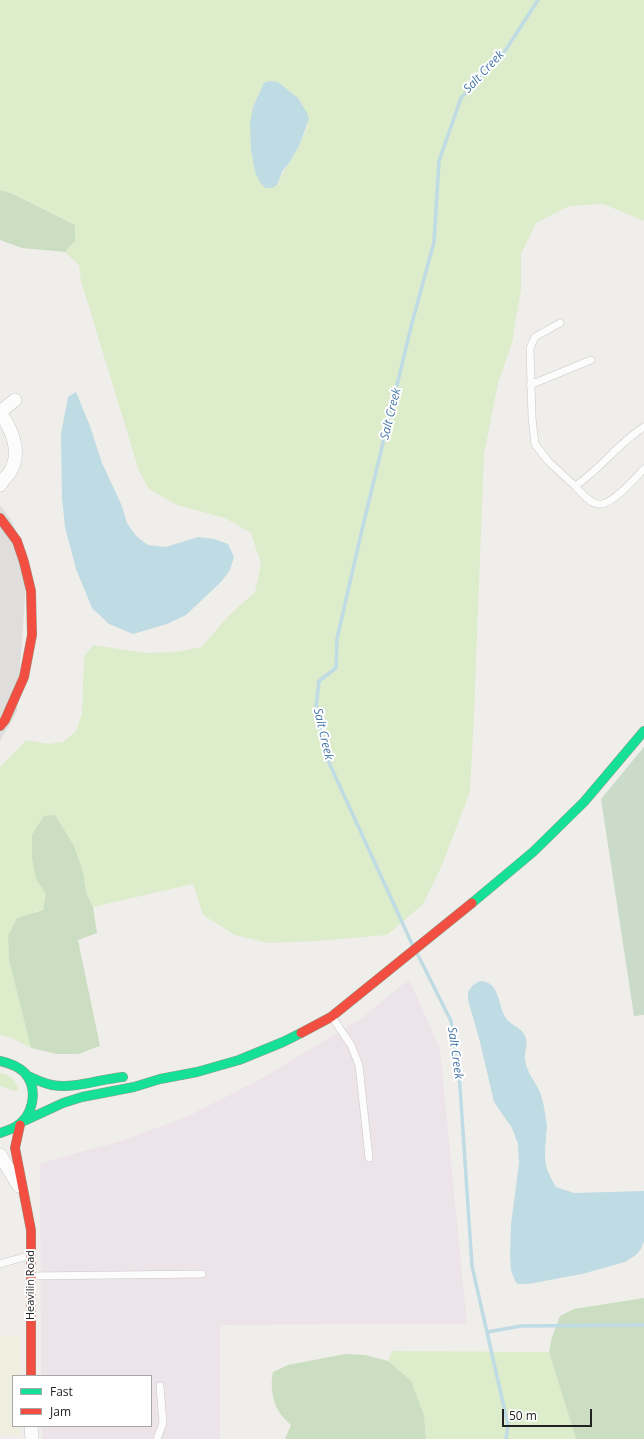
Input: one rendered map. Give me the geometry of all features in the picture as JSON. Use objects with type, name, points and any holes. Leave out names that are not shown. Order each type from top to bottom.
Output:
[{"type":"main road","points":[[0,518],[16,541],[24,562],[31,591],[32,635],[24,677],[5,720],[0,726]]},
{"type":"main road","points":[[0,1132],[14,1129],[22,1123],[63,1103],[109,1091],[134,1087],[160,1079],[197,1072],[239,1060],[283,1042],[332,1017],[502,879],[562,825],[602,782],[644,731]]},
{"type":"main road","points":[[0,1061],[14,1065],[26,1075],[43,1084],[60,1087],[75,1086],[105,1079],[135,1077],[160,1079]]},
{"type":"main road","name":"Heavilin Road","points":[[26,1075],[32,1088],[33,1102],[31,1109],[22,1123],[15,1148],[30,1217],[31,1375]]},
{"type":"street","points":[[0,485],[11,471],[15,445],[12,432],[0,412],[15,400]]},
{"type":"street","name":"Heavilin Road","points":[[0,1155],[24,1194]]},
{"type":"street","points":[[31,1427],[32,1439]]},
{"type":"lane","points":[[560,323],[536,337],[530,348],[530,384],[535,444],[548,461],[588,499],[596,504],[610,502],[644,469]]},
{"type":"lane","points":[[530,384],[591,360]]},
{"type":"lane","points":[[575,486],[584,480],[616,449],[644,427]]},
{"type":"lane","points":[[332,1017],[350,1045],[359,1065],[370,1158]]},
{"type":"lane","points":[[0,1264],[31,1255]]},
{"type":"lane","points":[[31,1276],[202,1274]]},
{"type":"lane","points":[[157,1439],[163,1423],[160,1386]]},
{"type":"shaded area","points":[[0,505],[11,520],[28,555],[17,712],[0,741]]},
{"type":"shaded area","points":[[409,979],[440,1048],[467,1324],[220,1325],[220,1439],[42,1439],[42,1427],[152,1427],[152,1375],[41,1375],[40,1163],[121,1141],[188,1116],[261,1079],[362,1018]]},
{"type":"green space","points":[[0,0],[644,0],[644,221],[603,204],[569,206],[536,223],[521,254],[521,289],[512,343],[498,383],[484,454],[470,792],[442,865],[423,904],[387,935],[317,941],[268,943],[235,935],[203,915],[193,884],[93,907],[86,892],[83,872],[55,815],[32,835],[36,879],[46,894],[43,910],[34,912],[8,936],[9,960],[31,1048],[12,1038],[0,1035],[0,767],[26,740],[49,744],[63,742],[76,731],[82,714],[84,656],[94,645],[145,653],[176,652],[202,647],[229,615],[255,592],[261,564],[251,533],[225,518],[177,505],[149,489],[139,471],[81,281],[79,265],[65,252],[75,241],[75,225],[11,193],[0,190]],"holes":[[[278,82],[284,88],[308,125],[299,146],[277,185]]]},
{"type":"green space","points":[[0,190],[11,193],[75,225],[75,241],[65,252],[22,248],[0,240]]},
{"type":"green space","points":[[644,747],[644,1015],[634,1016],[601,799]]},
{"type":"green space","points":[[55,815],[74,846],[83,872],[86,892],[93,907],[97,933],[78,940],[100,1046],[78,1054],[57,1054],[31,1048],[9,960],[8,936],[17,918],[43,910],[46,894],[36,879],[32,858],[32,835],[44,816]]},
{"type":"green space","points":[[0,1073],[12,1078],[18,1087],[18,1090],[14,1091],[0,1086]]},
{"type":"green space","points":[[644,1298],[644,1439],[576,1439],[549,1352],[552,1337],[560,1316],[574,1309]]},
{"type":"green space","points":[[0,1336],[20,1336],[20,1375],[12,1375],[12,1427],[20,1427],[20,1435],[0,1435]]},
{"type":"green space","points":[[392,1351],[549,1352],[576,1439],[426,1439],[424,1416],[388,1361]]},
{"type":"green space","points":[[345,1354],[365,1355],[388,1361],[411,1381],[424,1416],[426,1439],[285,1439],[291,1425],[278,1410],[274,1401],[272,1392],[273,1372],[288,1365]]},
{"type":"water","points":[[269,81],[278,82],[298,98],[309,119],[299,146],[282,172],[277,185],[272,188],[266,188],[261,184],[255,172],[251,149],[250,124],[253,107],[264,83]]},
{"type":"water","points":[[76,392],[90,426],[102,463],[122,506],[127,523],[136,536],[148,545],[166,547],[198,537],[214,539],[228,544],[234,557],[230,570],[221,582],[186,615],[167,624],[133,634],[109,624],[92,608],[76,569],[65,527],[62,498],[61,434],[68,397]]},
{"type":"water","points":[[480,981],[490,984],[494,988],[506,1019],[521,1030],[526,1039],[526,1064],[537,1086],[544,1105],[547,1122],[545,1153],[547,1169],[556,1187],[574,1193],[644,1191],[644,1241],[641,1249],[636,1255],[625,1262],[582,1274],[528,1284],[518,1284],[515,1281],[511,1270],[510,1256],[511,1224],[519,1163],[518,1144],[512,1128],[494,1102],[480,1042],[468,1000],[468,992],[473,985]]},
{"type":"waterway","name":"Salt Creek","points":[[412,944],[326,756],[316,707],[319,681],[336,668],[337,639],[361,534],[412,323],[434,242],[439,161],[461,98],[505,51],[538,0]]},
{"type":"waterway","name":"Salt Creek","points":[[418,955],[451,1021],[459,1072],[472,1266],[508,1425],[506,1439]]},
{"type":"waterway","points":[[487,1332],[521,1326],[644,1325]]},
{"type":"traffic: fast","points":[[472,903],[533,852],[584,802],[644,731]]},
{"type":"traffic: fast","points":[[24,1121],[63,1103],[82,1097],[134,1087],[160,1079],[197,1072],[239,1060],[301,1033]]},
{"type":"traffic: fast","points":[[0,1061],[13,1065],[25,1073],[32,1087],[33,1095],[30,1110],[21,1123],[0,1133]]},
{"type":"traffic: fast","points":[[26,1075],[45,1083],[61,1086],[79,1085],[123,1077]]},
{"type":"traffic: jam","points":[[0,518],[17,541],[24,562],[31,591],[32,635],[24,677],[5,720],[0,726]]},
{"type":"traffic: jam","points":[[301,1033],[331,1017],[472,903]]},
{"type":"traffic: jam","points":[[20,1125],[15,1148],[31,1230],[31,1375]]}]
